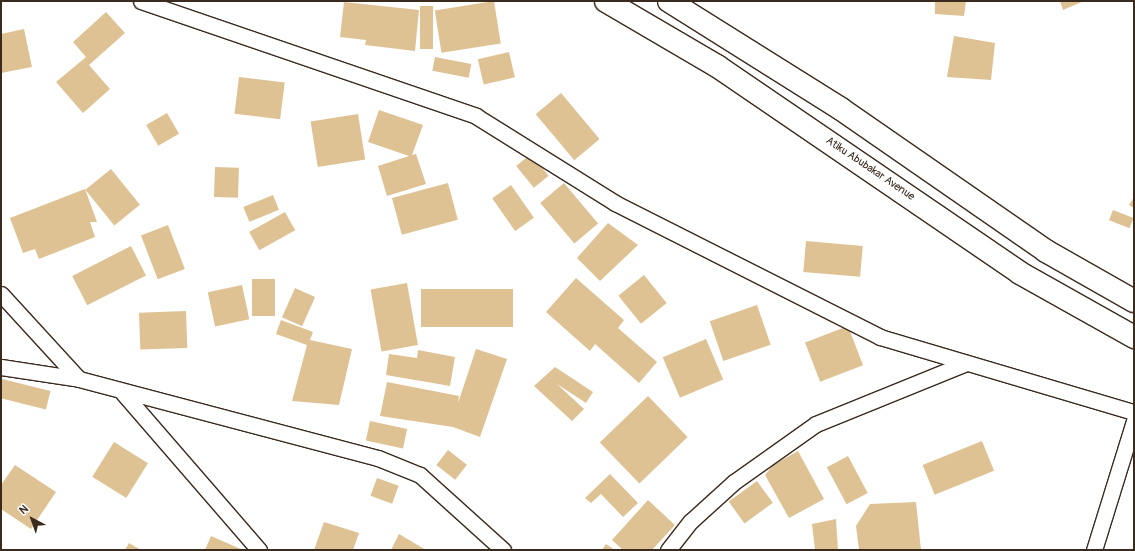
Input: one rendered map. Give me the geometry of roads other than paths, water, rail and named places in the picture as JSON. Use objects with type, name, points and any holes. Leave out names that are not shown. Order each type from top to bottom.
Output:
[{"type":"main road","name":"Atiku Abubakar Avenue","points":[[606,1],[717,66],[1020,273],[1134,337]]},
{"type":"main road","points":[[670,1],[841,110],[1046,251],[1134,301]]},
{"type":"street","points":[[142,1],[476,116],[615,203],[880,336],[964,364],[1134,412]]},
{"type":"street","points":[[1,294],[79,379]]},
{"type":"street","points":[[668,550],[691,521],[734,482],[816,424],[964,364]]},
{"type":"street","points":[[1,367],[79,379],[123,392],[378,458],[420,475],[503,550]]},
{"type":"street","points":[[123,392],[259,550]]},
{"type":"street","points":[[1094,550],[1134,421]]}]
